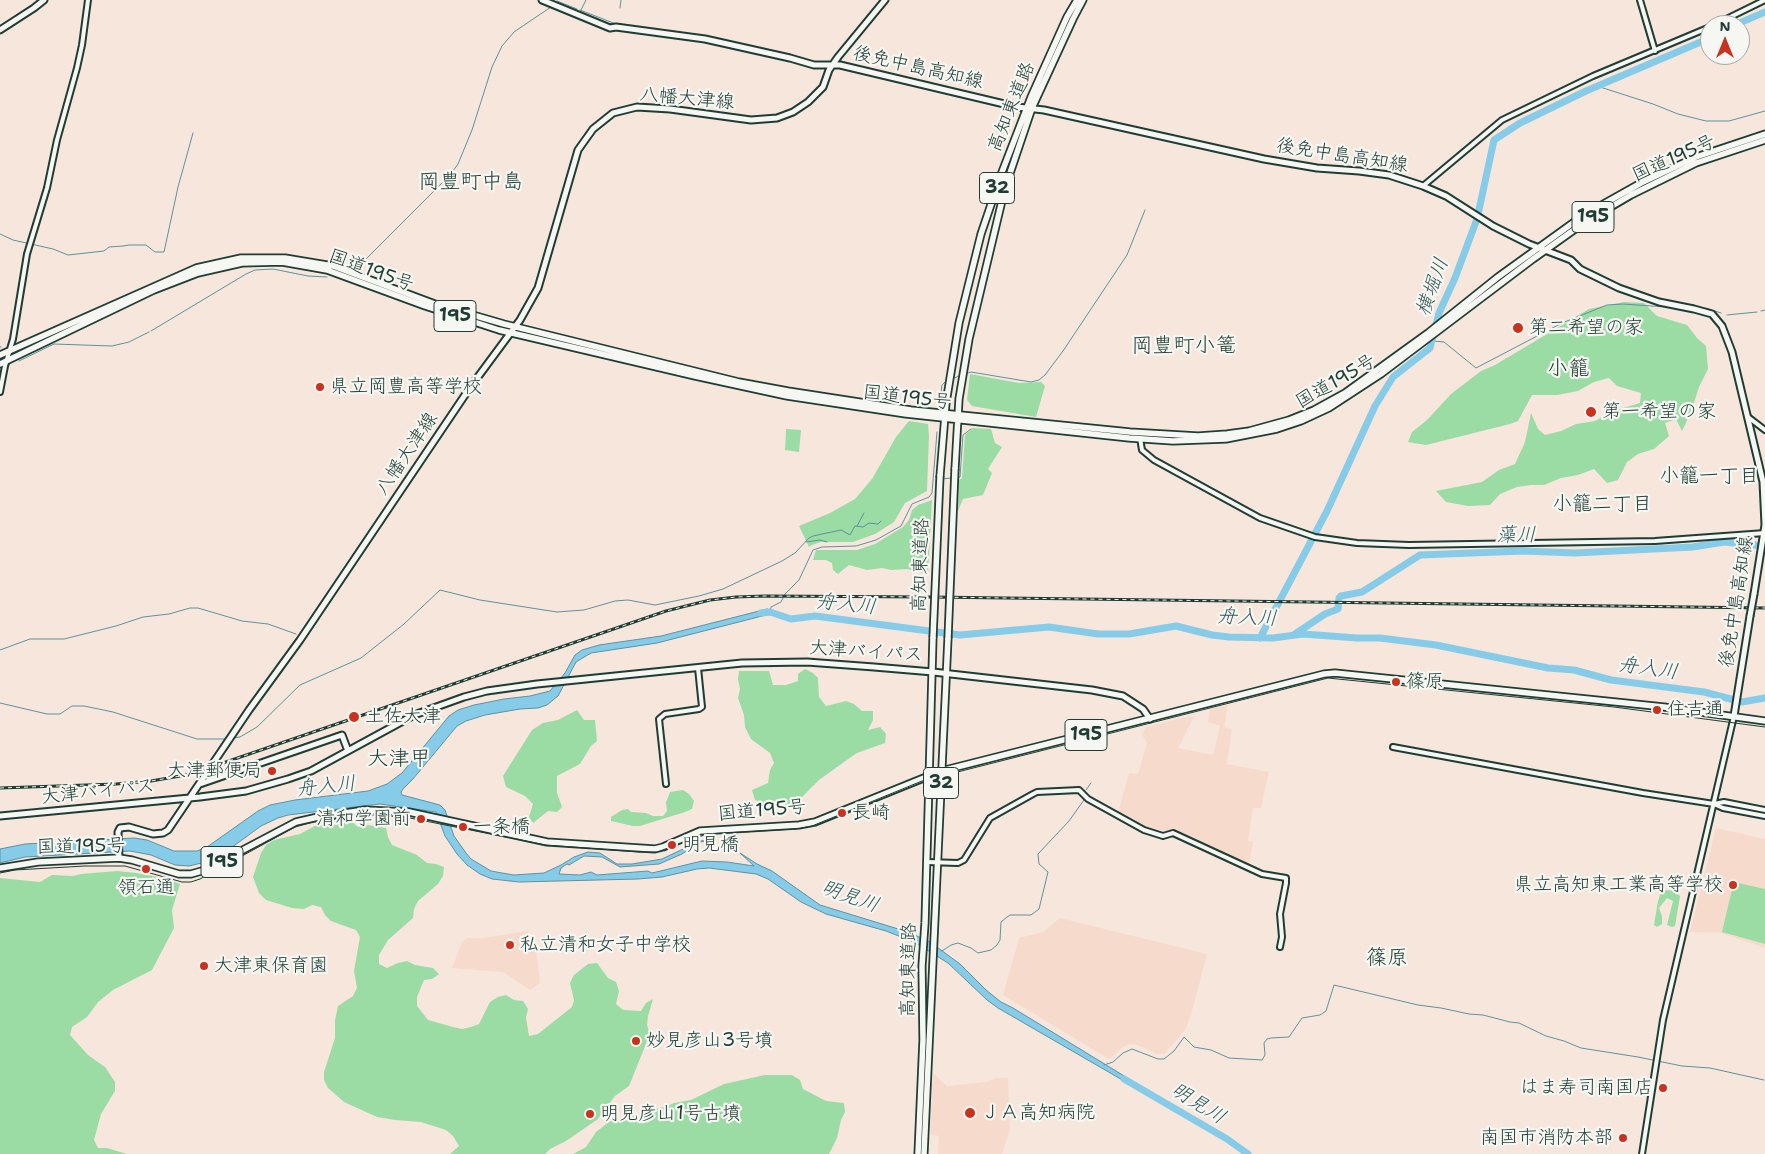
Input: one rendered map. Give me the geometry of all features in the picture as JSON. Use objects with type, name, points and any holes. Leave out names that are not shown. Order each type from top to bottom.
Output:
[{"type":"highway","name":"高知東道路","points":[[924,1154],[936,929],[941,771],[959,399],[975,309],[1009,173],[1047,60],[1077,0]]},
{"type":"highway","name":"高知東道路","points":[[918,1154],[933,637],[940,476],[946,398],[959,323],[981,234],[1002,172],[1030,108],[1083,0]]},
{"type":"highway","name":"国道195号","points":[[3,362],[172,282],[209,269],[242,263],[282,262],[321,268],[449,315],[739,382],[945,416],[1140,436],[1227,434],[1249,431],[1289,420],[1314,410],[1345,393],[1427,336],[1498,277],[1584,215],[1696,157],[1765,134]]},
{"type":"highway","name":"国道195号","points":[[1441,325],[1585,222],[1631,195],[1696,163],[1765,140]]},
{"type":"highway","name":"国道195号","points":[[0,355],[196,268],[224,261],[263,257],[300,259],[333,266],[435,304],[513,330]]},
{"type":"highway","name":"国道195号","points":[[0,868],[38,862],[119,855],[179,874],[191,874],[206,870],[283,827],[302,820],[354,811],[374,810],[402,811],[437,817],[548,842],[649,850],[663,847],[700,831],[799,825],[815,822],[941,771],[1324,674],[1335,673],[1664,707],[1765,720]]},
{"type":"main road","points":[[0,30],[44,0]]},
{"type":"main road","name":"後免中島高知線","points":[[542,0],[610,28],[616,27],[705,39],[814,65],[833,64],[1262,158],[1317,168],[1388,175],[1424,186],[1446,196],[1493,226],[1571,260],[1580,269],[1640,296],[1712,314],[1722,326],[1729,342],[1739,376],[1765,497],[1764,533],[1734,716]]},
{"type":"main road","name":"八幡大津線","points":[[119,855],[118,837],[120,828],[125,826],[153,834],[163,833],[168,830],[259,696],[300,640],[469,389],[513,330],[538,288],[578,150],[588,134],[602,120],[614,113],[637,107],[670,109],[752,120],[777,118],[801,108],[823,87],[833,64],[885,0]]},
{"type":"main road","name":"大津バイパス","points":[[0,816],[232,794],[263,787],[311,771],[414,715],[456,699],[487,691],[537,684],[742,663],[807,662],[933,672],[1114,694],[1134,702],[1143,709],[1150,719]]},
{"type":"main road","points":[[200,784],[342,736],[348,751]]},
{"type":"street","points":[[0,392],[3,362],[12,340],[27,254],[45,194],[57,140],[77,68],[88,0]]},
{"type":"street","points":[[1640,0],[1655,51]]},
{"type":"street","points":[[1734,15],[1765,0]]},
{"type":"street","points":[[1424,186],[1502,120],[1593,76],[1700,31]]},
{"type":"street","points":[[1748,417],[1765,430]]},
{"type":"street","points":[[1140,436],[1142,450],[1154,460],[1260,518],[1313,537],[1357,543],[1409,545],[1655,541],[1764,533]]},
{"type":"street","points":[[666,784],[659,719],[665,714],[702,707],[698,668]]},
{"type":"street","points":[[1642,1154],[1663,1020],[1734,716]]},
{"type":"street","points":[[1393,747],[1643,793],[1714,804],[1723,808],[1765,816]]},
{"type":"street","points":[[927,862],[958,863],[964,860],[990,818],[1037,792],[1079,790],[1088,799],[1144,830],[1163,836],[1173,834],[1262,874],[1286,878],[1280,910],[1282,937],[1280,947]]},
{"type":"street","points":[[1714,804],[1724,802],[1765,810]]},
{"type":"shaded area","points":[[1228,705],[1224,727],[1232,729],[1227,764],[1269,772],[1261,808],[1253,808],[1248,841],[1253,842],[1249,865],[1179,833],[1145,827],[1118,813],[1129,773],[1138,774],[1147,743],[1142,735],[1146,727],[1190,716],[1194,717],[1178,748],[1213,755],[1220,726],[1208,722],[1210,709]]},
{"type":"shaded area","name":"県立高知東工業高等学校","points":[[1716,828],[1765,839],[1765,948],[1721,933],[1690,932]]},
{"type":"shaded area","points":[[1060,918],[1207,954],[1191,1015],[1185,1030],[1164,1054],[1157,1054],[1130,1044],[1109,1059],[1003,995],[1019,938],[1043,932]]},
{"type":"shaded area","points":[[528,931],[536,949],[540,983],[530,990],[503,972],[452,968],[462,942],[467,938],[483,938]]},
{"type":"shaded area","name":"ＪＡ高知病院","points":[[933,1073],[947,1086],[987,1082],[996,1078],[1008,1078],[1010,1129],[1002,1154],[938,1154],[939,1136],[930,1133]]},
{"type":"green space","points":[[1624,302],[1644,303],[1657,316],[1687,325],[1706,346],[1708,369],[1682,431],[1676,419],[1665,423],[1669,436],[1654,449],[1638,454],[1627,462],[1618,480],[1607,483],[1594,469],[1544,485],[1517,487],[1500,494],[1490,505],[1468,506],[1446,502],[1436,491],[1482,482],[1499,470],[1515,464],[1525,442],[1531,413],[1538,429],[1545,435],[1561,431],[1576,424],[1595,421],[1613,411],[1640,403],[1641,393],[1617,386],[1609,378],[1594,382],[1578,391],[1557,395],[1532,395],[1518,421],[1510,424],[1426,445],[1408,442],[1412,432],[1427,420],[1451,394],[1481,371],[1495,365],[1589,309]]},
{"type":"green space","points":[[970,374],[1019,383],[1041,382],[1045,386],[1036,417],[972,406],[967,400]]},
{"type":"green space","points":[[909,421],[928,424],[927,491],[905,503],[894,522],[875,534],[853,542],[821,542],[809,547],[799,526],[830,513],[855,499],[872,479],[896,437]]},
{"type":"green space","points":[[973,428],[991,429],[995,443],[1002,447],[988,469],[992,473],[983,495],[963,499],[958,511],[959,480],[962,478],[965,435]]},
{"type":"green space","points":[[786,429],[801,430],[799,452],[785,450]]},
{"type":"green space","points":[[932,500],[928,574],[907,569],[891,570],[882,568],[867,570],[849,565],[838,574],[833,570],[832,563],[826,560],[813,560],[816,550],[857,550],[875,544],[903,527],[909,520],[912,510],[918,505]]},
{"type":"green space","points":[[805,669],[818,678],[819,697],[826,706],[846,701],[854,704],[862,711],[873,711],[873,720],[868,730],[880,727],[886,734],[885,743],[851,757],[819,780],[796,803],[786,807],[777,807],[755,800],[752,790],[768,783],[770,770],[774,763],[770,753],[751,739],[745,727],[744,715],[738,698],[740,689],[739,671],[769,671],[773,685],[786,685],[798,681],[798,674]]},
{"type":"green space","points":[[577,710],[584,720],[595,720],[597,741],[591,746],[580,764],[557,776],[557,793],[562,807],[557,812],[548,811],[533,823],[529,817],[533,804],[525,796],[506,787],[503,776],[532,730],[543,723],[558,720]]},
{"type":"green space","points":[[683,790],[694,801],[692,809],[640,826],[611,821],[611,817],[622,810],[628,809],[631,812],[663,816],[667,811],[666,802],[670,792]]},
{"type":"green space","points":[[342,819],[351,821],[358,827],[368,825],[386,828],[392,845],[417,855],[427,863],[444,867],[443,876],[438,884],[418,901],[414,909],[413,918],[388,940],[379,955],[379,964],[387,968],[407,961],[415,965],[433,968],[439,974],[432,979],[424,980],[417,997],[417,1006],[428,1020],[462,1029],[471,1027],[479,1024],[490,1002],[506,995],[514,1000],[523,1001],[528,1009],[526,1018],[529,1036],[538,1034],[572,1007],[574,1000],[570,983],[574,975],[588,964],[597,963],[608,978],[616,982],[619,991],[616,1004],[623,1010],[641,1011],[646,1003],[653,999],[647,1025],[650,1034],[629,1086],[615,1096],[598,1119],[545,1154],[450,1154],[459,1146],[453,1136],[446,1130],[421,1122],[377,1117],[344,1102],[328,1088],[324,1080],[324,1072],[335,1038],[335,1020],[338,1006],[353,996],[357,988],[354,971],[360,937],[356,930],[331,921],[321,907],[312,905],[304,909],[292,908],[266,900],[259,893],[253,877],[261,853],[266,845],[274,840],[300,834],[324,821]]},
{"type":"green space","points":[[117,871],[163,878],[180,884],[172,910],[174,928],[152,970],[113,990],[98,1002],[87,1017],[72,1027],[70,1035],[88,1055],[105,1067],[115,1082],[115,1091],[101,1114],[94,1140],[98,1148],[107,1148],[127,1154],[0,1154],[0,878],[40,882],[52,875],[73,876]]},
{"type":"green space","points":[[1738,883],[1765,889],[1765,944],[1722,932],[1733,885]]},
{"type":"green space","points":[[1666,890],[1674,891],[1680,896],[1675,926],[1667,925],[1673,901],[1667,898],[1659,908],[1662,924],[1657,927],[1654,925],[1658,901],[1661,892]]},
{"type":"green space","points":[[765,1075],[792,1075],[800,1080],[803,1089],[826,1101],[844,1103],[845,1112],[837,1138],[829,1154],[573,1154],[586,1147],[596,1132],[610,1121],[691,1100],[724,1084]]},
{"type":"water","points":[[767,609],[770,614],[657,643],[591,653],[576,662],[558,696],[547,705],[538,708],[485,715],[457,726],[403,789],[402,795],[440,805],[445,810],[454,836],[471,859],[491,871],[514,875],[544,873],[574,857],[588,852],[600,853],[617,864],[632,864],[662,859],[700,841],[711,840],[700,842],[682,854],[659,864],[620,867],[602,857],[584,856],[561,868],[559,874],[580,875],[591,872],[597,875],[648,871],[652,873],[702,861],[754,866],[740,853],[772,871],[820,905],[908,932],[930,942],[960,964],[1001,1002],[1134,1082],[1131,1085],[998,1008],[948,963],[914,942],[886,931],[826,914],[801,902],[768,879],[756,874],[709,868],[662,877],[638,879],[519,882],[492,879],[480,874],[467,865],[457,854],[445,836],[436,812],[380,804],[288,815],[278,818],[261,826],[220,856],[210,861],[189,866],[175,865],[151,855],[130,851],[25,857],[0,863],[0,849],[25,844],[134,838],[147,840],[174,851],[197,851],[207,847],[258,811],[270,805],[368,791],[387,784],[402,773],[449,716],[458,710],[474,705],[550,691],[565,673],[575,655],[582,650],[599,645],[661,636]]},
{"type":"waterway","points":[[581,10],[586,0]]},
{"type":"waterway","points":[[620,8],[621,0]]},
{"type":"waterway","points":[[557,1],[577,9]]},
{"type":"waterway","points":[[356,266],[361,264],[450,175],[458,164],[472,130],[492,67],[502,46],[514,32],[551,7]]},
{"type":"waterway","points":[[580,10],[616,24]]},
{"type":"waterway","name":"横堀川","points":[[1750,18],[1765,12]]},
{"type":"waterway","name":"横堀川","points":[[1260,638],[1327,511],[1375,406],[1393,377],[1430,348],[1439,313],[1455,278],[1477,219],[1494,140],[1520,123],[1586,91],[1700,42]]},
{"type":"waterway","points":[[1597,86],[1678,114],[1706,121],[1729,121],[1765,111]]},
{"type":"waterway","points":[[0,234],[13,240],[53,249],[68,255],[104,251],[109,247],[129,245],[146,245],[155,252],[164,252],[178,187],[193,133]]},
{"type":"waterway","points":[[968,373],[1031,382],[1039,380],[1045,375],[1127,255],[1145,210]]},
{"type":"waterway","points":[[151,331],[255,270],[273,269],[308,276],[327,277]]},
{"type":"waterway","points":[[1433,341],[1444,342],[1476,368],[1562,323],[1607,305],[1623,304],[1666,307]]},
{"type":"waterway","points":[[1696,307],[1702,308]]},
{"type":"waterway","points":[[1671,308],[1690,310]]},
{"type":"waterway","points":[[1706,308],[1721,313]]},
{"type":"waterway","points":[[1761,311],[1765,310]]},
{"type":"waterway","points":[[1727,315],[1757,312]]},
{"type":"waterway","points":[[19,361],[54,344],[112,346],[129,342],[149,332]]},
{"type":"waterway","points":[[952,379],[959,376]]},
{"type":"waterway","points":[[940,399],[942,385],[945,382]]},
{"type":"waterway","points":[[956,478],[960,477],[963,435],[971,429]]},
{"type":"waterway","points":[[770,612],[771,607],[781,602],[785,594],[799,580],[813,550],[822,547],[856,546],[876,540],[901,526],[912,504],[929,497],[932,493],[937,432]]},
{"type":"waterway","points":[[941,479],[952,478]]},
{"type":"waterway","points":[[857,526],[864,513]]},
{"type":"waterway","points":[[232,738],[240,737],[257,727],[300,685],[361,658],[404,624],[440,590],[480,600],[557,612],[584,610],[615,601],[628,600],[655,605],[723,589],[782,561],[795,553],[813,536],[841,530],[850,535],[855,526],[863,527],[869,523],[878,524],[881,521]]},
{"type":"waterway","points":[[806,542],[820,540],[827,542]]},
{"type":"waterway","name":"藻川","points":[[1295,634],[1325,614],[1338,609],[1341,596],[1362,592],[1420,555],[1523,551],[1575,553],[1693,547],[1724,542],[1765,546]]},
{"type":"waterway","points":[[0,650],[30,639],[64,639],[143,617],[169,614],[190,608],[198,608],[242,621],[268,624],[296,634]]},
{"type":"waterway","name":"横堀川","points":[[761,613],[770,612],[791,619],[815,616],[960,635],[1049,627],[1098,634],[1129,634],[1176,626],[1229,637],[1273,638],[1303,634],[1380,638],[1436,645],[1548,668],[1574,670],[1611,680],[1704,692],[1742,702],[1765,698]]},
{"type":"waterway","points":[[0,703],[47,714],[60,714],[72,706],[84,706],[113,712],[197,739],[228,739]]},
{"type":"waterway","points":[[1086,790],[1091,783]]},
{"type":"waterway","points":[[942,951],[958,943],[978,953],[991,950],[1000,940],[1001,922],[1010,915],[1031,915],[1039,909],[1048,872],[1039,864],[1038,854],[1069,821],[1084,800]]},
{"type":"waterway","points":[[1104,1065],[1113,1062],[1123,1053],[1132,1049],[1158,1059],[1164,1059],[1174,1051],[1184,1037],[1194,1047],[1211,1050],[1229,1058],[1262,1060],[1265,1055],[1264,1043],[1267,1039],[1289,1037],[1302,1018],[1320,1015],[1326,1011],[1334,985],[1418,1005],[1483,1015],[1519,1023],[1546,1036],[1581,1048],[1682,1066],[1710,1068],[1764,1080]]},
{"type":"waterway","name":"明見川","points":[[1124,1079],[1227,1139],[1248,1154]]},
{"type":"tram line","points":[[0,873],[15,870],[85,866],[125,866],[182,882],[191,882],[200,879],[295,827],[313,822],[371,815],[405,817],[546,845],[657,852],[707,834],[796,829],[812,826],[922,781],[1328,678],[1614,707],[1765,727]]},
{"type":"railway","points":[[0,788],[116,784],[186,775],[666,611],[710,600],[736,597],[930,597],[1765,608]]},
{"type":"place","name":"第二希望の家","points":[[1518,328]]},
{"type":"place","name":"県立岡豊高等学校","points":[[320,387]]},
{"type":"place","name":"第一希望の家","points":[[1591,412]]},
{"type":"place","name":"篠原","points":[[1396,682]]},
{"type":"place","name":"住吉通","points":[[1657,710]]},
{"type":"place","name":"土佐大津","points":[[354,717]]},
{"type":"place","name":"大津郵便局","points":[[272,771]]},
{"type":"place","name":"長崎","points":[[842,813]]},
{"type":"place","name":"清和学園前","points":[[421,819]]},
{"type":"place","name":"一条橋","points":[[463,827]]},
{"type":"place","name":"明見橋","points":[[672,845]]},
{"type":"place","name":"領石通","points":[[146,869]]},
{"type":"place","name":"県立高知東工業高等学校","points":[[1733,885]]},
{"type":"place","name":"私立清和女子中学校","points":[[510,945]]},
{"type":"place","name":"大津東保育園","points":[[204,966]]},
{"type":"place","name":"妙見彦山3号墳","points":[[636,1041]]},
{"type":"place","name":"はま寿司南国店","points":[[1663,1088]]},
{"type":"place","name":"ＪＡ高知病院","points":[[970,1113]]},
{"type":"place","name":"明見彦山1号古墳","points":[[590,1114]]},
{"type":"place","name":"南国市消防本部","points":[[1623,1138]]},
{"type":"district","name":"岡豊町中島","points":[[471,183]]},
{"type":"district","name":"岡豊町小篭","points":[[1184,347]]},
{"type":"district","name":"小籠","points":[[1568,370]]},
{"type":"district","name":"小籠一丁目","points":[[1709,477]]},
{"type":"district","name":"小籠二丁目","points":[[1602,505]]},
{"type":"district","name":"大津甲","points":[[399,760]]},
{"type":"district","name":"篠原","points":[[1387,959]]},
{"type":"water label","name":"舟入川","points":[[846,605]]},
{"type":"water label","name":"舟入川","points":[[1247,618]]},
{"type":"water label","name":"舟入川","points":[[1648,669]]},
{"type":"water label","name":"舟入川","points":[[326,787]]}]
